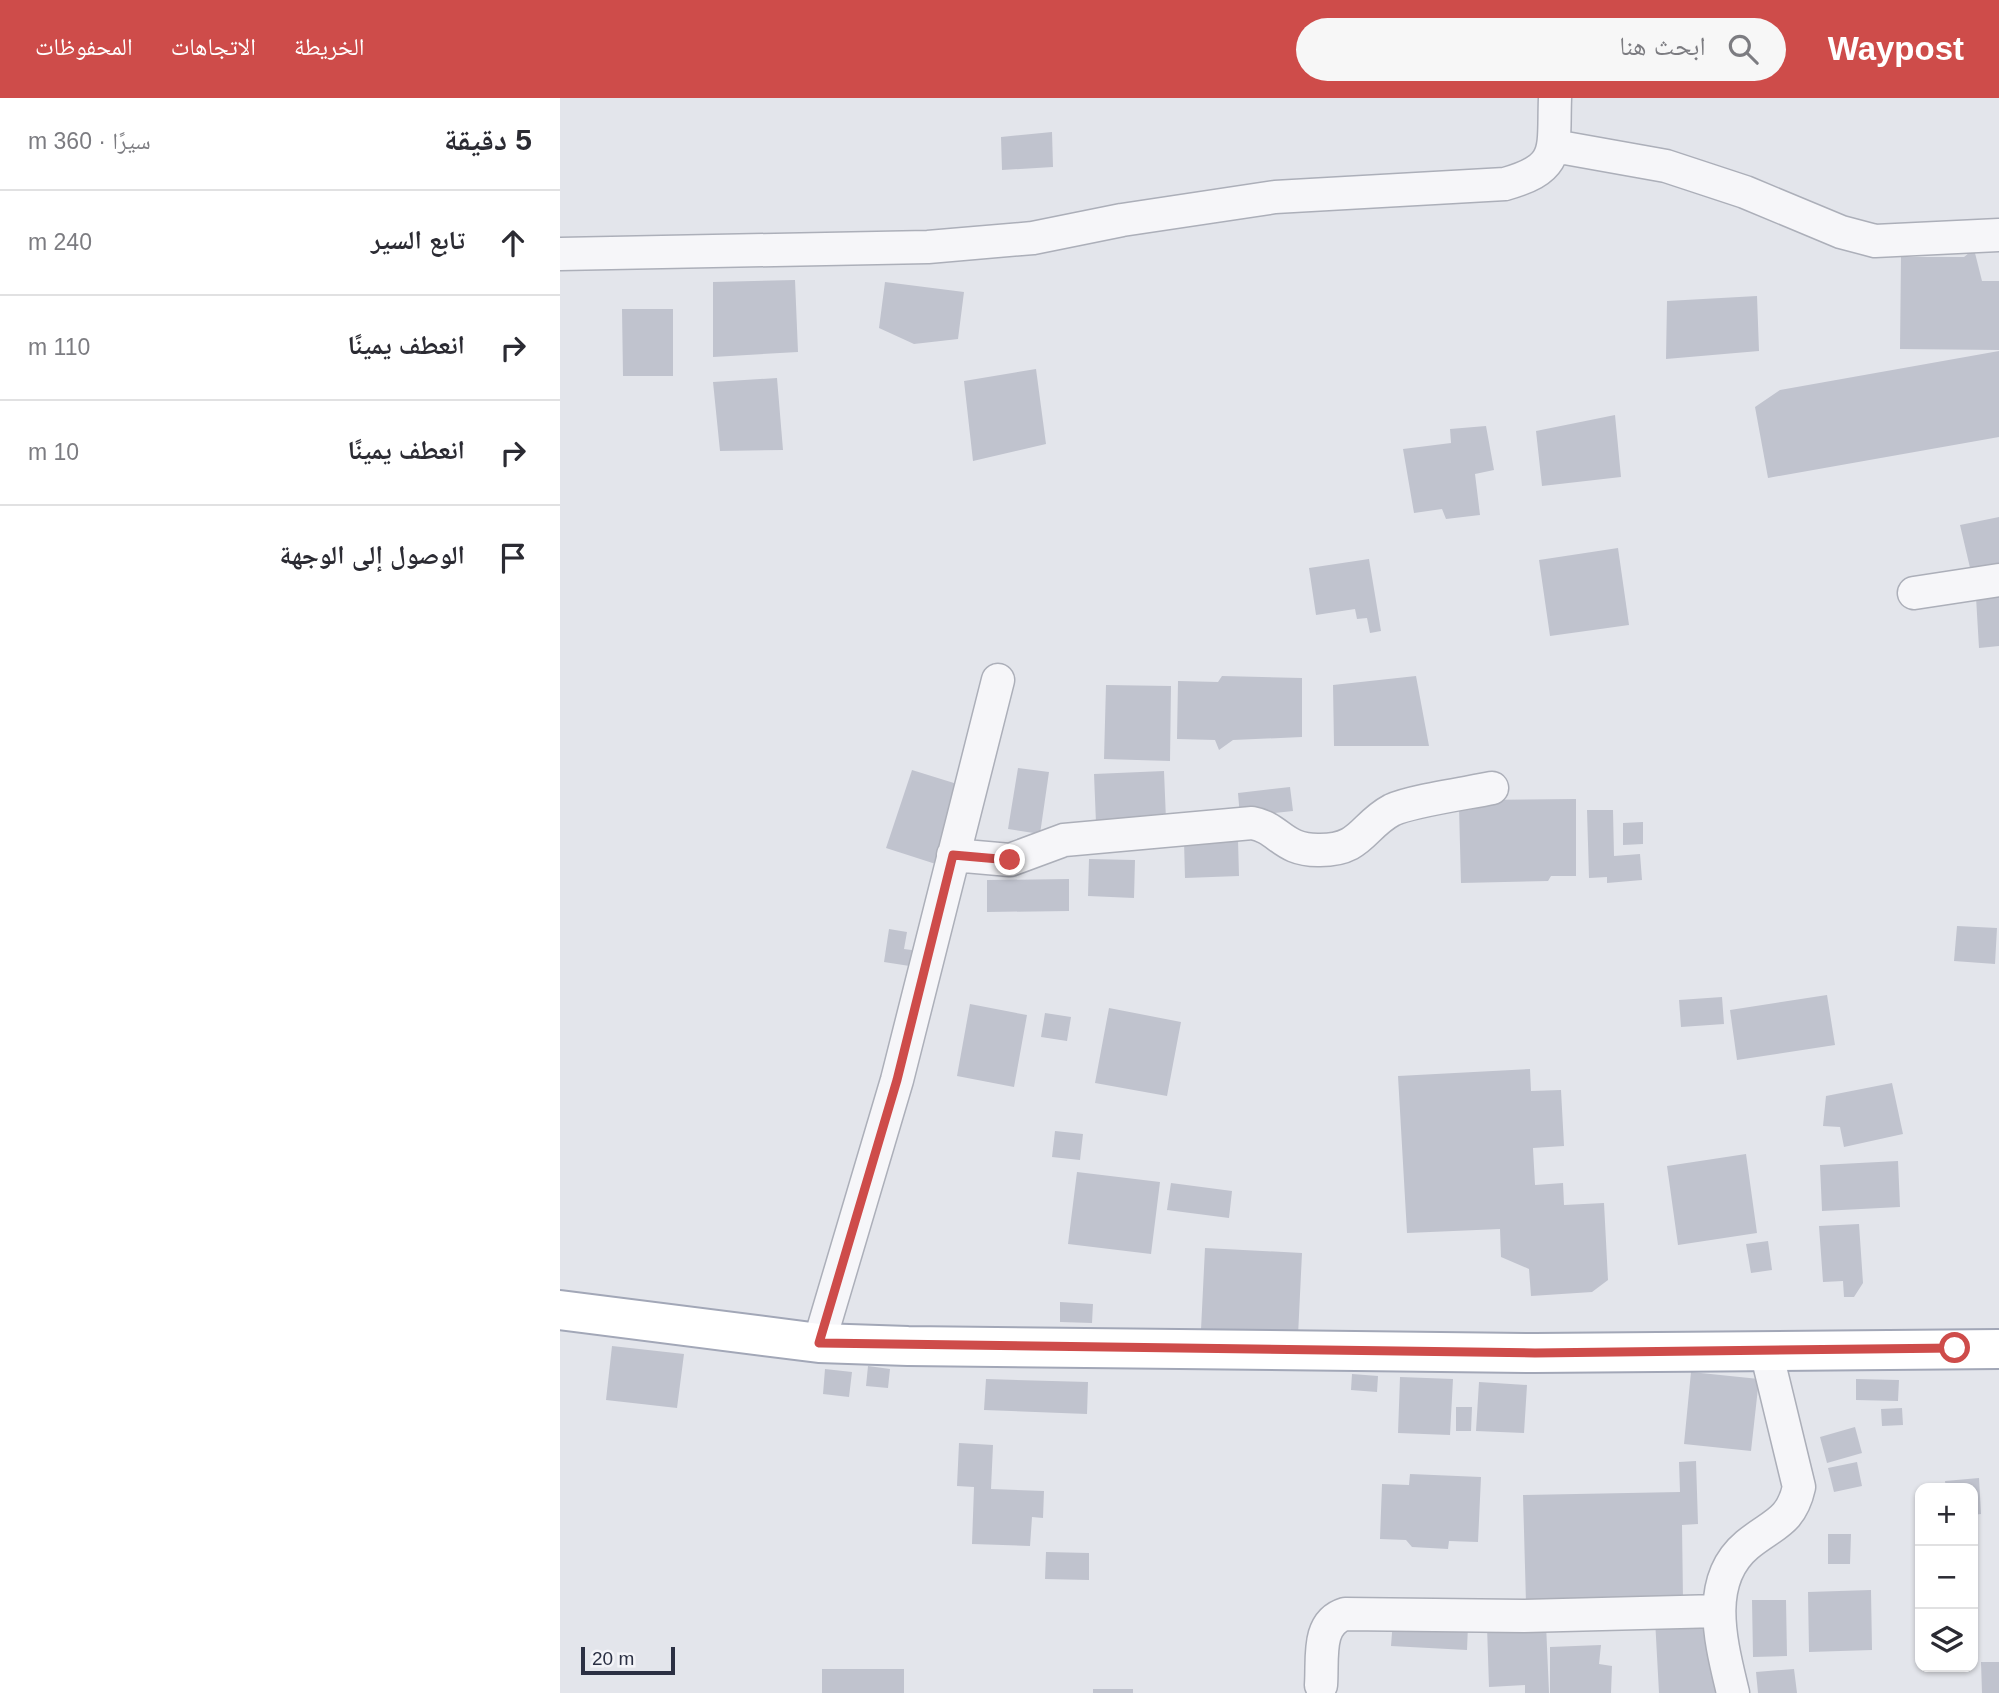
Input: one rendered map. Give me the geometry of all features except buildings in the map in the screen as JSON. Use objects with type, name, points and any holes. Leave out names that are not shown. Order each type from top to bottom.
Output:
[{"type":"main road","points":[[560,1310],[819,1343],[1535,1353],[1999,1349]]},
{"type":"street","points":[[560,254],[928,247],[1033,238],[1122,220],[1275,197],[1505,184],[1533,176],[1547,164],[1554,146],[1555,98]]},
{"type":"street","points":[[1554,146],[1666,166],[1745,192],[1841,232],[1875,242],[1999,235]]},
{"type":"street","points":[[1914,593],[1999,580]]},
{"type":"street","points":[[819,1343],[897,1080],[999,680]]},
{"type":"street","points":[[953,855],[1010,860],[1064,840],[1252,823],[1262,825],[1285,844],[1321,850],[1342,847],[1362,838],[1393,810],[1492,788]]},
{"type":"street","points":[[1733,1693],[1723,1651],[1718,1611],[1725,1574],[1745,1546],[1788,1515],[1795,1503],[1799,1487],[1766,1351]]},
{"type":"street","points":[[1321,1685],[1326,1627],[1334,1618],[1345,1614],[1524,1616],[1718,1611]]},
{"type":"route","points":[[1010,860],[953,855],[897,1080],[819,1343],[1535,1353],[1955,1348]]}]
